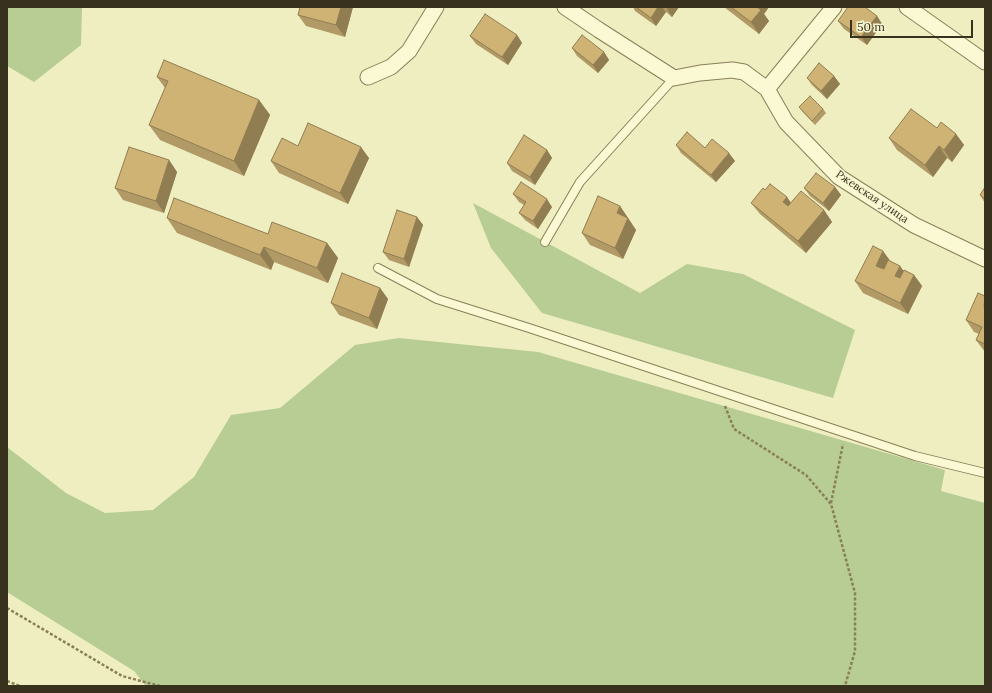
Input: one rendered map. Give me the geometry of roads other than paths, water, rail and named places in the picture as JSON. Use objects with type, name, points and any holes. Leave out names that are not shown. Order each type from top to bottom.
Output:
[{"type":"street","points":[[368,77],[391,67],[409,51],[436,7]]},
{"type":"street","points":[[565,7],[674,78]]},
{"type":"street","points":[[766,89],[834,7]]},
{"type":"street","points":[[907,7],[985,62]]},
{"type":"street","name":"Ржевская улица","points":[[674,78],[700,73],[732,70],[744,72],[766,89],[786,122],[839,177],[914,225],[985,259]]},
{"type":"lane","points":[[545,242],[580,182],[674,78]]},
{"type":"lane","points":[[378,268],[437,299],[916,456],[985,473]]}]
